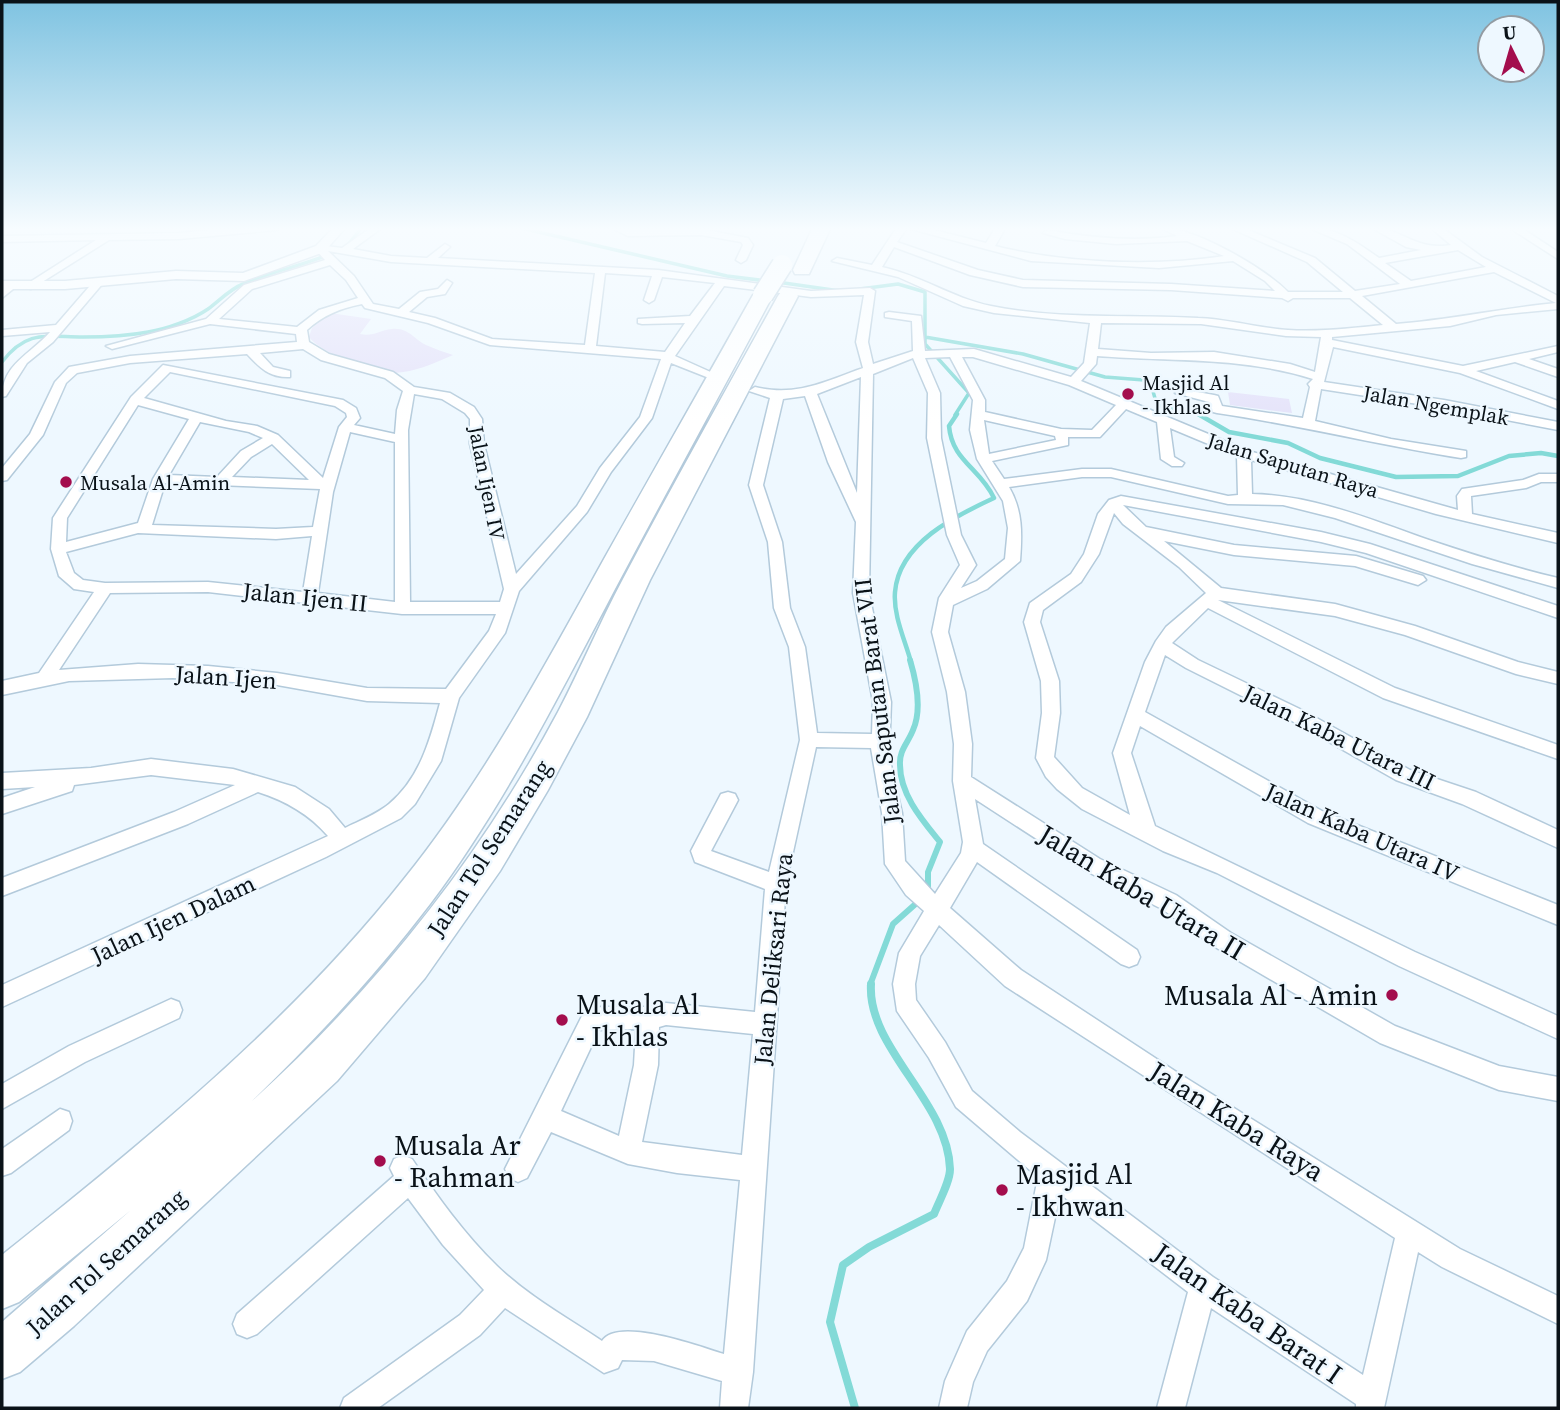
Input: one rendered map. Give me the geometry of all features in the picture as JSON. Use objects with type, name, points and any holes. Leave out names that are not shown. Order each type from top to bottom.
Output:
[{"type":"highway","name":"Jalan Tol Semarang","points":[[2,1285],[154,1162],[232,1089],[340,983],[418,891],[499,772],[542,701],[778,293]]},
{"type":"highway","name":"Jalan Tol Semarang","points":[[2,1354],[57,1310],[322,1066],[411,965],[486,860],[537,780],[571,717],[779,293]]},
{"type":"street","points":[[2,393],[22,361],[55,333],[90,293]]},
{"type":"street","points":[[210,321],[242,293]]},
{"type":"street","points":[[359,293],[369,306],[423,318],[490,342],[670,356],[709,374]]},
{"type":"street","points":[[590,349],[596,293]]},
{"type":"street","points":[[649,300],[651,293]]},
{"type":"street","points":[[2,781],[91,776],[151,767],[233,777],[288,793],[322,815],[343,839],[373,825],[408,798],[435,756],[451,696],[498,633],[512,589],[582,509],[606,471],[646,418],[663,366],[693,319],[714,293]]},
{"type":"street","name":"Jalan Saputan Barat VII","points":[[801,293],[846,293]]},
{"type":"street","name":"Jalan Saputan Barat VII","points":[[870,293],[861,328],[868,372],[862,593],[882,702],[880,757],[892,813],[895,864],[913,888],[934,909]]},
{"type":"street","points":[[941,293],[962,303],[1043,317],[1096,320],[1132,309],[1327,338],[1391,326],[1450,323],[1496,312],[1558,303]]},
{"type":"street","points":[[1123,293],[1132,309]]},
{"type":"street","points":[[1228,293],[1288,298],[1365,293]]},
{"type":"street","points":[[1283,293],[1288,298]]},
{"type":"street","points":[[1350,293],[1391,326]]},
{"type":"street","points":[[1539,293],[1558,303]]},
{"type":"street","points":[[401,313],[424,294],[442,297],[423,318]]},
{"type":"street","points":[[303,338],[312,317],[330,308],[365,300]]},
{"type":"street","points":[[889,315],[917,318],[934,393],[934,438],[954,535],[968,565],[946,602],[940,632],[957,692],[963,744],[962,781],[973,848],[1129,957]]},
{"type":"street","points":[[642,321],[693,319]]},
{"type":"street","points":[[1081,374],[1094,352],[1096,320]]},
{"type":"street","points":[[112,346],[210,321],[303,338]]},
{"type":"street","points":[[2,333],[55,333]]},
{"type":"street","points":[[2,477],[36,435],[61,382],[73,370],[180,354],[251,351],[303,338]]},
{"type":"street","name":"Jalan Ijen IV","points":[[303,338],[324,357],[389,375],[410,390],[446,396],[461,402],[476,419],[477,444],[512,589]]},
{"type":"street","points":[[1309,423],[1308,407],[1327,338]]},
{"type":"street","name":"Jalan Ngemplak","points":[[1327,338],[1463,370],[1558,405]]},
{"type":"street","name":"Jalan Ngemplak","points":[[1463,370],[1558,349]]},
{"type":"street","points":[[251,351],[268,370],[286,374]]},
{"type":"street","name":"Jalan Ngemplak","points":[[1094,352],[1151,357],[1214,356],[1290,368],[1316,381],[1558,426]]},
{"type":"street","name":"Jalan Saputan Raya","points":[[777,396],[810,392],[894,360],[924,354],[996,358],[1081,374],[1125,403],[1244,454],[1465,517],[1558,538]]},
{"type":"street","points":[[946,602],[982,585],[1012,561],[1015,528],[1010,500],[984,459],[977,430],[979,400],[954,354]]},
{"type":"street","points":[[1518,359],[1558,373]]},
{"type":"street","points":[[142,527],[58,549],[60,518],[133,404],[167,368],[339,403],[352,411],[354,418],[345,427],[324,485],[310,596]]},
{"type":"street","points":[[402,608],[405,571],[401,439],[402,415],[410,390]]},
{"type":"street","points":[[755,391],[777,396]]},
{"type":"street","name":"Jalan Saputan Barat VII","points":[[810,392],[835,462],[863,522]]},
{"type":"street","name":"Jalan Ngemplak","points":[[1181,393],[1214,399],[1217,409],[1309,423],[1391,443],[1461,454]]},
{"type":"street","name":"Jalan Deliksari Raya","points":[[734,1408],[739,1372],[776,884],[809,740],[797,647],[782,607],[775,542],[756,485],[777,396]]},
{"type":"street","points":[[979,415],[1061,433],[1095,434],[1125,403]]},
{"type":"street","points":[[133,404],[198,415],[225,425],[252,429],[273,438],[324,485]]},
{"type":"street","points":[[142,527],[160,479],[198,415]]},
{"type":"street","points":[[1163,420],[1168,459],[1177,463]]},
{"type":"street","points":[[345,427],[401,439]]},
{"type":"street","points":[[984,459],[1054,446],[1063,442],[1061,433]]},
{"type":"street","points":[[222,480],[246,454],[273,438]]},
{"type":"street","points":[[1244,454],[1245,497]]},
{"type":"street","points":[[1002,484],[1082,473],[1111,473],[1228,500],[1245,497],[1312,508],[1558,583]]},
{"type":"street","points":[[1465,517],[1464,496],[1467,492],[1526,484],[1539,478],[1558,478]]},
{"type":"street","points":[[160,479],[324,485]]},
{"type":"street","points":[[1558,612],[1416,563],[1321,537],[1121,500],[1114,503],[1105,514],[1091,554],[1076,578],[1036,607],[1032,622],[1050,681],[1051,713],[1045,758],[1060,781],[1100,811],[1147,831],[1170,845],[1224,867],[1407,959],[1558,1028]]},
{"type":"street","points":[[1114,506],[1184,563],[1212,597],[1389,693],[1558,752]]},
{"type":"street","points":[[142,527],[148,532],[171,533],[318,531]]},
{"type":"street","points":[[1142,531],[1234,551],[1356,561],[1418,580]]},
{"type":"street","name":"Jalan Ijen II","points":[[58,549],[67,576],[79,585],[106,588],[208,587],[402,608],[504,608]]},
{"type":"street","points":[[46,676],[106,588]]},
{"type":"street","points":[[1147,831],[1122,753],[1162,645],[1172,631],[1212,597],[1335,610],[1409,630],[1516,668],[1558,678]]},
{"type":"street","name":"Jalan Kaba Utara III","points":[[1162,645],[1403,775],[1469,798],[1558,839]]},
{"type":"street","name":"Jalan Ijen","points":[[2,688],[46,676],[112,671],[204,673],[279,679],[357,694],[451,696]]},
{"type":"street","name":"Jalan Kaba Utara IV","points":[[1135,715],[1315,817],[1558,915]]},
{"type":"street","points":[[809,740],[881,741]]},
{"type":"street","points":[[2,806],[91,776]]},
{"type":"street","name":"Jalan Kaba Utara II","points":[[962,781],[1093,865],[1168,902],[1223,940],[1388,1034],[1499,1078],[1558,1088]]},
{"type":"street","points":[[2,887],[181,818],[257,784]]},
{"type":"street","points":[[728,800],[701,852],[702,856],[776,884]]},
{"type":"street","name":"Jalan Ijen Dalam","points":[[2,996],[343,839]]},
{"type":"street","name":"Jalan Kaba Barat I","points":[[973,848],[910,953],[904,984],[905,1003],[937,1050],[964,1099],[1011,1141],[1203,1287],[1370,1403]]},
{"type":"street","name":"Jalan Kaba Raya","points":[[934,909],[1013,978],[1170,1081],[1323,1174],[1451,1258],[1558,1310]]},
{"type":"street","points":[[2,1097],[77,1054],[171,1010]]},
{"type":"street","points":[[518,1169],[546,1117],[587,1026],[601,1018],[648,1018],[666,1014],[764,1024]]},
{"type":"street","points":[[628,1152],[646,1065],[648,1018]]},
{"type":"street","points":[[546,1117],[628,1152],[677,1161],[755,1169]]},
{"type":"street","points":[[2,1164],[60,1121]]},
{"type":"street","points":[[953,1408],[959,1381],[977,1342],[1017,1291],[1037,1251],[1052,1171]]},
{"type":"street","points":[[247,1324],[407,1174],[487,1274],[605,1359],[615,1346],[654,1347],[739,1372]]},
{"type":"street","points":[[1370,1403],[1387,1340],[1409,1232]]},
{"type":"street","points":[[1171,1408],[1203,1287]]},
{"type":"street","points":[[354,1408],[471,1325],[505,1288]]},
{"type":"shaded area","points":[[330,313],[371,319],[360,334],[403,330],[426,345],[453,355],[425,367],[394,373],[361,366],[324,349],[309,337],[312,328]]},
{"type":"shaded area","points":[[1228,392],[1289,399],[1292,413],[1230,405]]},
{"type":"waterway","points":[[2,362],[20,344],[38,337],[99,337],[155,331],[202,313],[228,293]]},
{"type":"waterway","points":[[925,293],[925,337]]},
{"type":"waterway","points":[[925,337],[1023,354],[1105,377],[1144,380],[1152,388],[1157,405],[1198,414]]},
{"type":"waterway","points":[[925,337],[925,344],[969,393],[955,415]]},
{"type":"waterway","points":[[911,662],[895,601],[899,575],[907,559],[931,533],[994,498],[955,448],[949,426],[957,414]]},
{"type":"waterway","points":[[1198,414],[1229,432],[1288,443],[1320,458],[1396,477],[1458,476],[1509,456],[1541,453],[1558,456]]},
{"type":"waterway","points":[[910,660],[918,704],[916,722],[901,755],[900,765],[908,797],[940,842],[928,872],[928,893]]},
{"type":"waterway","points":[[870,985],[893,924],[920,900]]},
{"type":"waterway","points":[[855,1408],[830,1322],[843,1265],[869,1247],[934,1214],[950,1174],[946,1144],[936,1120],[881,1030],[873,1008],[871,984]]},
{"type":"place","name":"Masjid Al - Ikhlas","points":[[1128,394]]},
{"type":"place","name":"Musala Al-Amin","points":[[66,482]]},
{"type":"place","name":"Musala Al - Amin","points":[[1392,995]]},
{"type":"place","name":"Musala Al - Ikhlas","points":[[562,1020]]},
{"type":"place","name":"Musala Ar - Rahman","points":[[380,1161]]},
{"type":"place","name":"Masjid Al - Ikhwan","points":[[1002,1190]]}]
